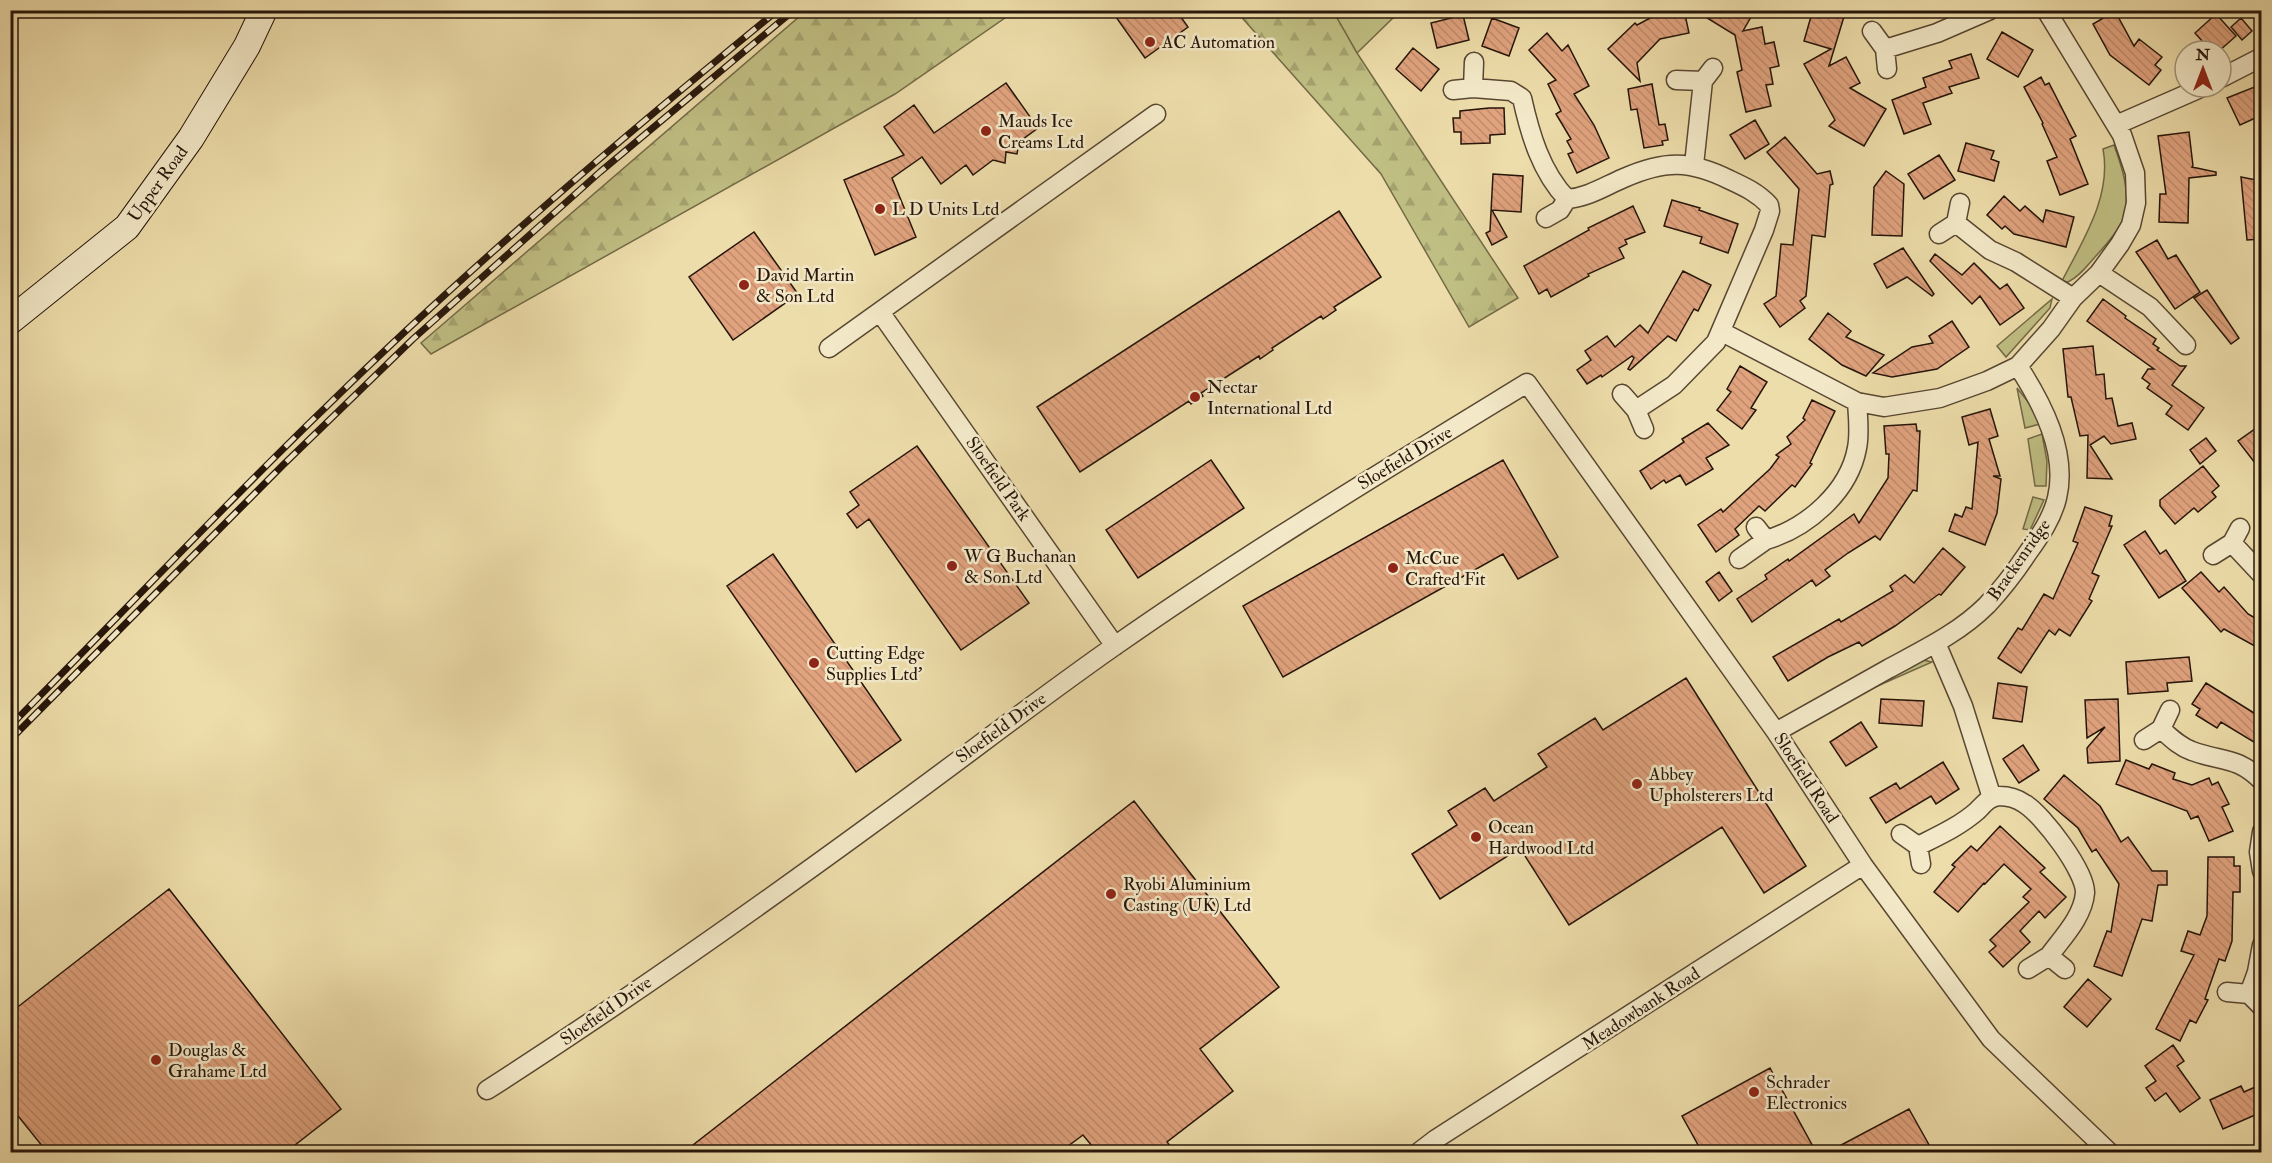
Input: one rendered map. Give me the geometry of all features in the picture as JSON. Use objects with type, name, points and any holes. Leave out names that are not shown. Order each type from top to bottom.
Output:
[{"type":"main road","name":"Upper Road","points":[[10,321],[127,227],[191,138],[247,46],[264,10]]},
{"type":"street","points":[[1885,49],[1937,33],[1990,10]]},
{"type":"street","points":[[1722,332],[1857,402],[1884,407],[1940,398],[1987,381],[2018,366],[2051,329],[2073,298],[2099,273],[2127,234],[2136,203],[2132,161],[2116,125],[2046,10]]},
{"type":"street","points":[[1872,31],[1885,49],[1887,69]]},
{"type":"street","points":[[2233,72],[2262,57]]},
{"type":"street","points":[[1473,88],[1474,62]]},
{"type":"street","points":[[1677,80],[1708,74],[1694,165]]},
{"type":"street","points":[[1453,90],[1473,88],[1511,91],[1522,98],[1538,152],[1558,189],[1568,199]]},
{"type":"street","points":[[2116,125],[2176,99]]},
{"type":"street","points":[[829,348],[1156,114]]},
{"type":"street","points":[[1546,218],[1560,210],[1568,199],[1587,195],[1622,178],[1650,169],[1678,164],[1694,165],[1712,171],[1752,191],[1769,205],[1770,211],[1764,230],[1722,332],[1692,369],[1674,385],[1636,410]]},
{"type":"street","points":[[1939,234],[1956,223],[1960,203]]},
{"type":"street","points":[[1956,223],[1990,250],[2016,262],[2073,298]]},
{"type":"street","points":[[2099,273],[2150,307],[2186,345]]},
{"type":"street","name":"Sloefield Park","points":[[880,312],[1115,646]]},
{"type":"street","name":"Brackenridge","points":[[1776,732],[1936,643],[1962,626],[1987,605],[2004,585],[2048,523],[2057,497],[2058,467],[2052,430],[2041,403],[2018,366]]},
{"type":"street","name":"Sloefield Drive","points":[[487,1090],[581,1030],[873,824],[1115,646],[1313,514],[1527,383]]},
{"type":"street","name":"Sloefield Road","points":[[1527,383],[1776,732],[1863,865],[1991,1039],[2109,1152]]},
{"type":"street","points":[[1622,394],[1636,410],[1644,429]]},
{"type":"street","points":[[1739,559],[1761,534],[1786,534],[1813,515],[1838,490],[1857,449],[1857,402]]},
{"type":"street","points":[[2212,555],[2236,536],[2262,575]]},
{"type":"street","points":[[1936,643],[1963,706],[1992,798]]},
{"type":"street","points":[[2144,741],[2161,729],[2170,710]]},
{"type":"street","points":[[2161,729],[2183,747],[2232,761],[2252,772],[2262,781]]},
{"type":"street","points":[[1901,834],[1920,855],[1992,798],[2010,797],[2033,810],[2073,861],[2082,878],[2085,895],[2081,910],[2049,956],[2028,969]]},
{"type":"street","points":[[2262,832],[2259,852],[2262,871]]},
{"type":"street","name":"Meadowbank Road","points":[[1419,1152],[1863,865]]},
{"type":"street","points":[[2227,992],[2255,1000],[2256,972],[2262,945]]},
{"type":"street","points":[[2049,956],[2065,969]]},
{"type":"green space","points":[[807,10],[1015,11],[895,94],[431,354],[421,343]]},
{"type":"green space","points":[[1236,11],[1333,11],[1357,53],[1518,298],[1469,327],[1381,174]]},
{"type":"green space","points":[[1333,11],[1412,11],[1393,18],[1357,53]]},
{"type":"green space","points":[[2114,145],[2123,172],[2126,191],[2126,210],[2123,219],[2111,239],[2083,271],[2068,282],[2062,281],[2087,234],[2100,201],[2105,166],[2103,149]]},
{"type":"green space","points":[[2052,299],[2050,308],[2006,357],[1997,346]]},
{"type":"green space","points":[[2017,388],[2033,408],[2040,424],[2025,428]]},
{"type":"green space","points":[[2042,434],[2047,461],[2046,486],[2035,486],[2028,439]]},
{"type":"green space","points":[[2033,497],[2044,500],[2030,530],[2023,529]]},
{"type":"green space","points":[[1923,660],[1932,662],[1857,695]]},
{"type":"building","name":"AC Automation","points":[[1111,10],[1176,10],[1188,27],[1145,58]]},
{"type":"building","points":[[1684,10],[1689,33],[1660,39],[1637,63],[1640,81],[1608,49],[1635,23],[1637,25],[1654,16]]},
{"type":"building","points":[[1694,10],[1755,10],[1743,31],[1762,27],[1765,44],[1774,42],[1779,66],[1770,68],[1773,84],[1766,85],[1771,106],[1746,112],[1737,72],[1742,70],[1735,35]]},
{"type":"building","points":[[1825,10],[1846,10],[1829,66],[1846,57],[1860,83],[1850,88],[1886,109],[1864,146],[1829,126],[1835,120],[1804,64],[1831,49],[1804,41],[1812,13],[1823,16]]},
{"type":"building","points":[[2115,11],[2134,46],[2139,39],[2162,57],[2155,65],[2161,70],[2149,85],[2110,55],[2093,24]]},
{"type":"building","points":[[2216,14],[2236,36],[2233,39],[2200,39],[2195,33]]},
{"type":"building","points":[[1463,15],[1469,40],[1437,48],[1431,23]]},
{"type":"building","points":[[1492,18],[1519,28],[1509,56],[1482,46]]},
{"type":"building","points":[[2241,18],[2252,31],[2242,40],[2231,27]]},
{"type":"building","points":[[2002,32],[2033,50],[2018,77],[1987,59]]},
{"type":"building","points":[[1547,33],[1562,51],[1568,45],[1589,86],[1574,94],[1594,125],[1609,158],[1577,173],[1568,154],[1573,152],[1567,141],[1571,139],[1556,114],[1561,111],[1548,84],[1556,80],[1529,50]]},
{"type":"building","points":[[1413,48],[1439,69],[1421,91],[1396,69]]},
{"type":"building","points":[[1971,54],[1979,78],[1949,87],[1952,93],[1923,103],[1931,124],[1904,134],[1892,100],[1926,87],[1923,78],[1952,68],[1949,61]]},
{"type":"building","points":[[2041,77],[2045,85],[2049,83],[2076,136],[2070,139],[2088,184],[2060,195],[2047,161],[2057,157],[2043,123],[2024,87]]},
{"type":"building","name":"Mauds Ice Creams Ltd","points":[[1006,83],[1038,128],[1019,142],[1017,154],[1006,152],[1005,163],[993,160],[973,175],[966,165],[941,184],[922,157],[892,178],[916,237],[875,255],[844,180],[904,155],[884,127],[914,105],[934,133]]},
{"type":"building","points":[[1652,84],[1659,125],[1665,124],[1668,140],[1662,141],[1663,145],[1644,148],[1637,109],[1631,110],[1628,89]]},
{"type":"building","points":[[2262,84],[2262,115],[2240,125],[2227,99],[2233,99],[2233,96]]},
{"type":"building","points":[[1504,108],[1505,134],[1490,135],[1490,143],[1461,144],[1461,132],[1454,132],[1453,118],[1460,118],[1460,111]]},
{"type":"building","points":[[1755,120],[1769,144],[1745,159],[1730,135]]},
{"type":"building","points":[[2189,132],[2192,167],[2216,172],[2216,175],[2189,178],[2188,223],[2159,222],[2160,194],[2166,194],[2158,136]]},
{"type":"building","points":[[1785,137],[1817,174],[1830,171],[1833,184],[1830,185],[1825,237],[1812,235],[1806,296],[1800,301],[1805,308],[1780,327],[1764,304],[1776,296],[1781,244],[1793,245],[1799,189],[1767,152]]},
{"type":"building","points":[[1966,143],[1994,151],[1991,159],[1999,162],[1994,181],[1958,171]]},
{"type":"building","points":[[1939,155],[1955,180],[1924,199],[1908,174]]},
{"type":"building","points":[[1886,171],[1904,184],[1902,236],[1872,235],[1874,187]]},
{"type":"building","points":[[1493,174],[1523,176],[1521,212],[1492,210],[1507,237],[1492,245],[1486,233],[1490,231]]},
{"type":"building","points":[[2241,177],[2262,181],[2262,239],[2247,240]]},
{"type":"building","points":[[2004,196],[2020,211],[2025,206],[2043,222],[2046,210],[2074,217],[2066,247],[2014,234],[2005,226],[2002,229],[1987,215]]},
{"type":"building","points":[[1672,200],[1700,208],[1699,210],[1738,224],[1728,253],[1700,243],[1702,237],[1664,226]]},
{"type":"building","points":[[1633,206],[1645,232],[1625,240],[1627,244],[1619,248],[1624,258],[1588,274],[1589,276],[1551,297],[1547,289],[1539,294],[1524,266],[1589,230],[1588,228]]},
{"type":"building","points":[[1339,211],[1381,277],[1334,307],[1336,310],[1323,319],[1321,316],[1272,348],[1273,350],[1260,359],[1259,356],[1201,393],[1203,396],[1191,404],[1189,401],[1080,472],[1037,407]]},
{"type":"building","name":"David Martin & Son Ltd","points":[[754,232],[798,294],[733,340],[689,277]]},
{"type":"building","points":[[2157,240],[2168,259],[2176,255],[2200,292],[2175,309],[2136,252]]},
{"type":"building","points":[[1903,248],[1934,294],[1932,296],[1907,277],[1887,288],[1874,264]]},
{"type":"building","points":[[1935,254],[1962,275],[1974,263],[2000,289],[2007,284],[2024,308],[2000,325],[1980,296],[1972,304],[1930,261]]},
{"type":"building","points":[[1683,271],[1711,285],[1698,311],[1694,309],[1676,341],[1668,336],[1630,370],[1628,369],[1634,358],[1632,356],[1602,377],[1601,375],[1587,384],[1577,370],[1591,360],[1585,351],[1607,336],[1615,347],[1640,325],[1648,333]]},
{"type":"building","points":[[2207,290],[2239,338],[2231,344],[2194,298]]},
{"type":"building","points":[[2103,299],[2126,316],[2125,318],[2156,339],[2153,344],[2159,348],[2157,350],[2180,366],[2186,366],[2172,385],[2204,408],[2188,430],[2166,414],[2172,406],[2147,388],[2150,384],[2142,378],[2148,369],[2154,369],[2087,321]]},
{"type":"building","points":[[1828,313],[1851,331],[1846,337],[1884,355],[1866,376],[1842,365],[1809,339]]},
{"type":"building","points":[[1952,321],[1969,347],[1937,369],[1892,377],[1873,373],[1912,347],[1933,343],[1929,336]]},
{"type":"building","points":[[2093,346],[2096,375],[2104,374],[2106,399],[2112,398],[2118,426],[2132,423],[2136,439],[2111,444],[2104,436],[2090,445],[2112,479],[2087,478],[2088,435],[2080,436],[2071,397],[2068,397],[2063,349]]},
{"type":"building","points":[[1740,366],[1767,382],[1751,408],[1756,410],[1742,429],[1717,410],[1731,392],[1727,389]]},
{"type":"building","points":[[1812,400],[1835,411],[1810,463],[1812,464],[1795,487],[1792,485],[1765,511],[1759,506],[1735,529],[1739,535],[1716,552],[1698,525],[1721,509],[1723,512],[1770,469],[1779,457],[1776,455],[1791,444],[1787,437],[1805,420],[1803,418]]},
{"type":"building","points":[[1990,409],[1998,436],[1989,439],[2000,476],[1993,476],[2001,479],[1997,513],[1985,545],[1949,531],[1955,514],[1962,517],[1966,507],[1972,509],[1978,442],[1969,445],[1962,417]]},
{"type":"building","points":[[1708,423],[1729,445],[1706,458],[1713,469],[1686,485],[1680,475],[1666,483],[1664,480],[1651,489],[1640,471],[1684,442],[1682,439]]},
{"type":"building","points":[[1916,424],[1917,431],[1920,431],[1917,491],[1913,490],[1880,540],[1875,536],[1848,553],[1825,570],[1830,576],[1816,586],[1812,580],[1752,622],[1737,599],[1767,579],[1765,575],[1788,559],[1789,561],[1854,514],[1859,523],[1888,478],[1889,454],[1886,454],[1884,426]]},
{"type":"building","points":[[2262,424],[2262,472],[2238,441]]},
{"type":"building","points":[[2206,438],[2216,451],[2200,464],[2190,450]]},
{"type":"building","name":"W G Buchanan & Son Ltd","points":[[917,446],[1029,603],[961,650],[869,519],[857,528],[847,514],[859,505],[850,492]]},
{"type":"building","points":[[1211,460],[1244,508],[1138,578],[1106,530]]},
{"type":"building","name":"McCue Crafted Fit","points":[[1503,460],[1558,557],[1518,579],[1503,554],[1283,677],[1243,606]]},
{"type":"building","points":[[2203,466],[2219,486],[2212,492],[2216,497],[2198,512],[2194,508],[2175,524],[2160,506],[2160,500]]},
{"type":"building","points":[[2085,507],[2112,516],[2109,526],[2112,526],[2092,573],[2099,576],[2089,599],[2092,601],[2070,636],[2059,629],[2055,635],[2049,630],[2021,673],[1998,658],[2018,628],[2022,630],[2044,594],[2053,599],[2078,543],[2073,541]]},
{"type":"building","points":[[2145,531],[2160,554],[2166,550],[2186,581],[2159,598],[2124,545]]},
{"type":"building","points":[[1943,548],[1965,567],[1941,595],[1939,594],[1895,626],[1862,646],[1859,642],[1788,681],[1773,657],[1839,619],[1841,622],[1893,591],[1890,586],[1905,575],[1914,583]]},
{"type":"building","name":"Cutting Edge Supplies Ltd'","points":[[773,554],[901,740],[856,772],[727,586]]},
{"type":"building","points":[[1719,572],[1732,591],[1719,601],[1706,582]]},
{"type":"building","points":[[2201,572],[2219,592],[2224,587],[2248,614],[2262,622],[2262,650],[2224,629],[2221,632],[2182,588]]},
{"type":"building","points":[[2189,657],[2192,681],[2167,683],[2168,691],[2128,694],[2126,662]]},
{"type":"building","name":"Abbey Upholsterers Ltd","points":[[1686,678],[1806,866],[1764,893],[1722,827],[1569,925],[1520,848],[1440,899],[1412,854],[1457,825],[1448,811],[1485,788],[1494,801],[1547,767],[1538,754],[1595,718],[1603,730]]},
{"type":"building","points":[[1998,683],[2027,687],[2022,722],[1993,718]]},
{"type":"building","points":[[2206,683],[2262,718],[2262,747],[2221,722],[2217,728],[2196,715],[2200,709],[2192,704]]},
{"type":"building","points":[[1881,699],[1924,701],[1922,726],[1879,723]]},
{"type":"building","points":[[2118,699],[2120,761],[2088,763],[2087,748],[2105,727],[2087,738],[2085,700]]},
{"type":"building","points":[[1861,722],[1877,747],[1846,766],[1830,742]]},
{"type":"building","points":[[2023,745],[2039,770],[2019,783],[2003,759]]},
{"type":"building","points":[[2126,760],[2149,769],[2152,764],[2175,773],[2173,779],[2192,785],[2209,778],[2212,785],[2218,782],[2229,804],[2222,807],[2233,831],[2209,841],[2198,816],[2191,819],[2187,811],[2116,784]]},
{"type":"building","points":[[1943,762],[1959,789],[1936,804],[1931,796],[1886,823],[1870,798],[1896,783],[1900,789]]},
{"type":"building","points":[[2064,775],[2100,806],[2121,842],[2128,837],[2152,871],[2167,871],[2167,885],[2158,885],[2152,921],[2142,919],[2122,976],[2094,966],[2107,931],[2111,932],[2119,884],[2096,849],[2092,852],[2078,828],[2044,799]]},
{"type":"building","name":"Ryobi Aluminium Casting (UK) Ltd","points":[[1134,801],[1279,987],[1200,1049],[1233,1091],[1167,1142],[1175,1152],[1097,1152],[1083,1135],[1060,1152],[684,1152]]},
{"type":"building","points":[[2000,826],[2045,868],[2040,872],[2066,897],[2045,918],[2039,911],[2020,931],[2030,942],[2003,967],[1989,952],[1996,946],[1990,940],[2029,902],[2023,897],[2031,889],[2004,864],[1958,912],[1934,892],[1955,867],[1952,865],[1971,846],[1977,851]]},
{"type":"building","points":[[2208,857],[2234,857],[2234,866],[2240,866],[2240,892],[2233,892],[2232,941],[2225,961],[2219,959],[2205,999],[2208,1000],[2196,1023],[2190,1020],[2180,1041],[2156,1029],[2194,955],[2181,951],[2188,931],[2200,935],[2207,916]]},
{"type":"building","name":"Douglas & Grahame Ltd","points":[[169,889],[341,1109],[286,1152],[47,1152],[10,1106],[10,1013]]},
{"type":"building","points":[[2088,979],[2111,999],[2087,1027],[2064,1007]]},
{"type":"building","points":[[2173,1045],[2184,1061],[2177,1066],[2200,1098],[2180,1112],[2166,1093],[2155,1101],[2146,1088],[2156,1081],[2145,1066]]},
{"type":"building","name":"Schrader Electronics","points":[[1770,1068],[1816,1152],[1702,1152],[1682,1116]]},
{"type":"building","points":[[2262,1084],[2262,1112],[2223,1129],[2210,1100],[2241,1086],[2244,1092]]},
{"type":"building","name":"Schrader Electronics","points":[[1909,1109],[1933,1152],[1828,1152]]},
{"type":"railway","points":[[10,726],[246,486],[380,355],[547,204],[778,10]]},
{"type":"railway","points":[[10,740],[283,465],[413,339],[600,172],[794,10]]},
{"type":"place","name":"AC Automation","points":[[1150,42]]},
{"type":"place","name":"Mauds Ice Creams Ltd","points":[[986,131]]},
{"type":"place","name":"L D Units Ltd","points":[[880,209]]},
{"type":"place","name":"David Martin & Son Ltd","points":[[744,285]]},
{"type":"place","name":"Nectar International Ltd","points":[[1195,397]]},
{"type":"place","name":"W G Buchanan & Son Ltd","points":[[952,566]]},
{"type":"place","name":"McCue Crafted Fit","points":[[1393,568]]},
{"type":"place","name":"Cutting Edge Supplies Ltd'","points":[[814,663]]},
{"type":"place","name":"Abbey Upholsterers Ltd","points":[[1637,784]]},
{"type":"place","name":"Ocean Hardwood Ltd","points":[[1476,837]]},
{"type":"place","name":"Ryobi Aluminium Casting (UK) Ltd","points":[[1111,894]]},
{"type":"place","name":"Douglas & Grahame Ltd","points":[[156,1060]]},
{"type":"place","name":"Schrader Electronics","points":[[1754,1092]]}]
